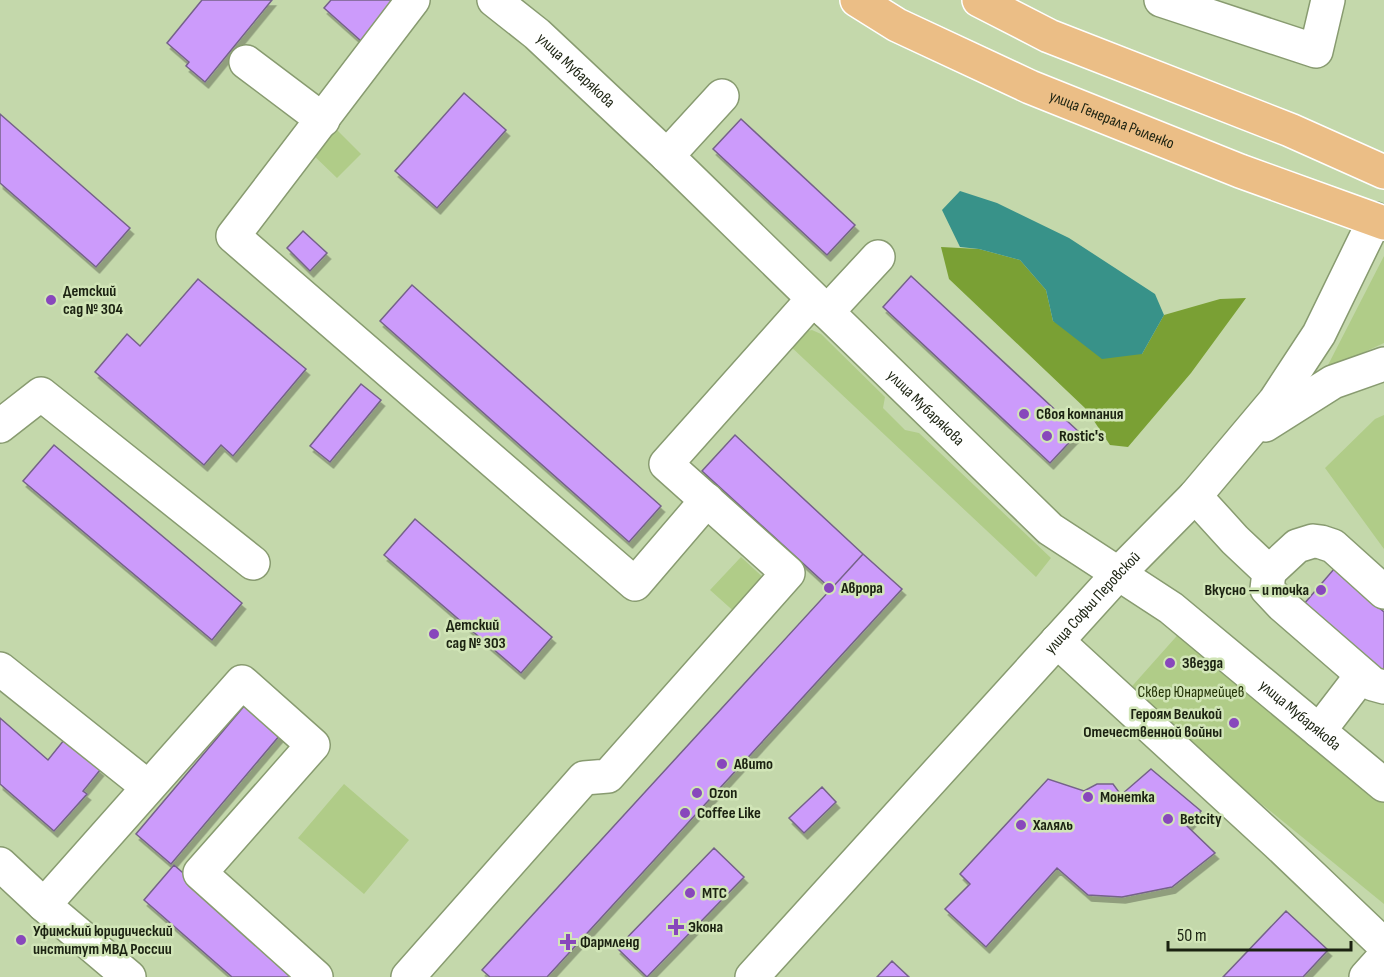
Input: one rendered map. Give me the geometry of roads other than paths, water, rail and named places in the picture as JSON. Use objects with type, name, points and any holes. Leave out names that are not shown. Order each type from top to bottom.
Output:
[{"type":"main road","name":"улица Генерала Рыленко","points":[[857,0],[897,26],[1030,87],[1240,171],[1381,213]]},
{"type":"main road","points":[[980,0],[1048,36],[1290,130],[1384,172]]},
{"type":"street","points":[[413,0],[233,237],[635,584],[707,500]]},
{"type":"street","name":"улица Мубарякова","points":[[494,0],[537,34],[667,156],[1050,529],[1171,608],[1384,785]]},
{"type":"street","points":[[1161,0],[1316,51],[1328,0]]},
{"type":"street","points":[[246,62],[323,120]]},
{"type":"street","points":[[667,156],[722,96]]},
{"type":"street","name":"улица Софьи Перовской","points":[[752,977],[1119,573],[1195,496],[1275,401],[1319,334],[1381,213]]},
{"type":"street","points":[[408,977],[584,778],[608,776],[788,573],[666,464],[820,306],[878,257]]},
{"type":"street","points":[[1244,438],[1333,382],[1384,364]]},
{"type":"street","points":[[0,426],[41,394],[253,563]]},
{"type":"street","points":[[1195,496],[1235,540],[1269,572]]},
{"type":"street","points":[[1319,731],[1373,681],[1282,605],[1268,589],[1269,572],[1297,546],[1313,541],[1333,546],[1384,592]]},
{"type":"street","points":[[1057,641],[1269,835],[1384,945]]},
{"type":"street","points":[[0,669],[148,787]]},
{"type":"street","points":[[44,905],[242,682],[313,745],[200,873],[316,977]]},
{"type":"street","points":[[0,864],[44,905],[129,977]]},
{"type":"street","points":[[1366,977],[1384,957]]},
{"type":"water","points":[[960,191],[997,203],[1069,238],[1155,294],[1164,315],[1142,354],[1102,359],[1053,321],[1046,290],[1020,260],[979,249],[960,247],[942,210]]},
{"type":"place","name":"Детский сад № 304","points":[[51,300]]},
{"type":"place","name":"Своя компания","points":[[1024,414]]},
{"type":"place","name":"Rostic's","points":[[1047,436]]},
{"type":"place","name":"Аврора","points":[[829,588]]},
{"type":"place","name":"Вкусно — и точка","points":[[1321,590]]},
{"type":"place","name":"Детский сад № 303","points":[[434,634]]},
{"type":"place","name":"Звезда","points":[[1170,663]]},
{"type":"place","name":"Героям Великой Отечественной войны","points":[[1234,723]]},
{"type":"place","name":"Авито","points":[[722,764]]},
{"type":"place","name":"Ozon","points":[[697,793]]},
{"type":"place","name":"Монетка","points":[[1088,797]]},
{"type":"place","name":"Coffee Like","points":[[685,813]]},
{"type":"place","name":"Betcity","points":[[1168,819]]},
{"type":"place","name":"Халяль","points":[[1021,825]]},
{"type":"place","name":"МТС","points":[[690,893]]},
{"type":"place","name":"Экона","points":[[676,927]]},
{"type":"place","name":"Уфимский юридический институт МВД России","points":[[21,940]]},
{"type":"place","name":"Фармленд","points":[[568,942]]},
{"type":"park label","name":"Сквер Юнармейцев","points":[[1191,692]]}]
